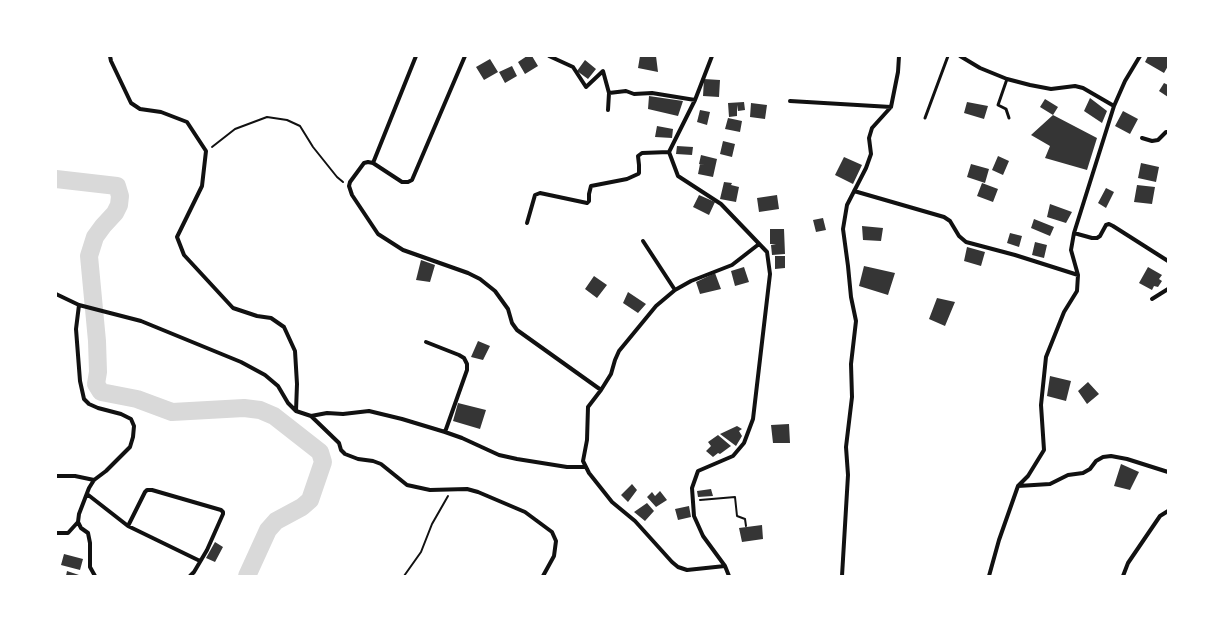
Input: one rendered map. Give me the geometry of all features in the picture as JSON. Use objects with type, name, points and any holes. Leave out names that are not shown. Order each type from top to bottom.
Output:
[{"type":"street","points":[[110,56],[131,103],[140,109],[161,112],[187,122],[206,151],[202,186],[177,237],[184,255],[233,308],[257,316],[271,318],[284,327],[295,351],[297,384],[296,411]]},
{"type":"street","points":[[373,163],[416,56]]},
{"type":"street","points":[[465,56],[412,180],[402,182],[373,163],[368,162],[364,163],[350,182],[349,186],[352,195],[378,234],[403,250],[468,273],[480,279],[495,291],[508,310],[512,323],[517,330],[601,390]]},
{"type":"street","points":[[549,56],[573,67],[586,87],[603,72],[609,93],[608,110]]},
{"type":"street","points":[[712,56],[694,100],[669,152],[678,176],[721,204],[767,252],[770,274],[753,418],[744,443],[733,456],[698,471],[692,488],[694,516],[703,536],[725,566],[729,576]]},
{"type":"street","points":[[842,576],[848,475],[846,447],[852,397],[851,364],[856,321],[851,297],[843,229],[847,205],[866,168],[871,154],[869,138],[872,128],[891,107],[898,72],[899,56]]},
{"type":"street","points":[[960,56],[980,68],[1007,79],[1051,89],[1075,86],[1083,88],[1114,106]]},
{"type":"street","points":[[989,576],[999,540],[1018,486],[1028,476],[1044,450],[1041,405],[1046,358],[1064,312],[1077,291],[1078,275],[1071,250],[1074,233],[1114,106],[1125,81],[1140,56]]},
{"type":"street","points":[[609,93],[626,91],[634,94],[652,94],[694,100]]},
{"type":"street","points":[[790,101],[891,107]]},
{"type":"street","points":[[1142,138],[1152,141],[1158,140],[1166,132],[1168,132]]},
{"type":"street","points":[[527,223],[535,194],[540,193],[587,203],[589,201],[591,186],[627,179],[639,173],[638,156],[642,153],[669,152]]},
{"type":"street","points":[[854,191],[944,217],[950,221],[966,242],[1016,255],[1078,275]]},
{"type":"street","points":[[1074,233],[1092,238],[1098,238],[1106,225],[1109,224],[1168,261]]},
{"type":"street","points":[[643,241],[675,290]]},
{"type":"street","points":[[725,566],[687,570],[672,562],[635,521],[612,502],[589,473],[583,462],[587,440],[588,407],[611,374],[619,351],[656,306],[675,290],[691,281],[732,265],[759,244]]},
{"type":"street","points":[[1152,299],[1168,289]]},
{"type":"street","points":[[56,294],[80,305],[141,321],[241,362],[265,375],[278,386],[288,403],[296,411],[311,416],[339,443],[341,450],[345,454],[358,459],[373,461],[381,464],[407,485],[430,490],[467,489],[478,492],[525,512],[552,532],[556,541],[554,556],[543,576]]},
{"type":"street","points":[[80,305],[76,329],[80,382],[84,399],[89,404],[98,408],[121,414],[131,419],[134,426],[130,447],[106,471],[94,480],[79,514],[78,522],[81,528],[88,534],[90,543],[90,567],[95,576]]},
{"type":"street","points":[[426,342],[464,358],[467,364],[467,370],[445,432]]},
{"type":"street","points":[[311,416],[328,413],[343,414],[368,411],[402,419],[445,432],[499,455],[566,467],[585,467]]},
{"type":"street","points":[[1018,486],[1050,484],[1068,475],[1083,473],[1090,469],[1096,461],[1103,456],[1127,459],[1168,472]]},
{"type":"street","points":[[56,476],[75,476],[94,480]]},
{"type":"street","points":[[128,526],[147,490],[152,490],[221,510],[223,512],[207,550],[190,576]]},
{"type":"street","points":[[87,494],[128,526],[200,561]]},
{"type":"street","points":[[1123,576],[1128,563],[1160,516],[1168,511]]},
{"type":"street","points":[[56,533],[68,533],[78,522]]},
{"type":"lane","points":[[925,118],[948,56]]},
{"type":"lane","points":[[1007,79],[998,105],[1006,110],[1009,118]]},
{"type":"path","points":[[206,151],[235,129],[267,117],[287,120],[300,126],[313,147],[336,177],[349,186]]},
{"type":"path","points":[[404,576],[421,552],[432,524],[451,490]]},
{"type":"path","points":[[693,501],[735,496],[738,516],[745,519],[746,526]]},
{"type":"building","points":[[527,56],[532,56],[538,66],[525,74],[518,62]]},
{"type":"building","points":[[640,56],[656,56],[658,72],[638,68]]},
{"type":"building","points":[[1148,56],[1168,56],[1168,66],[1164,73],[1145,62]]},
{"type":"building","points":[[490,59],[498,72],[484,80],[476,67]]},
{"type":"building","points":[[585,60],[596,69],[588,79],[577,71]]},
{"type":"building","points":[[512,66],[517,76],[505,83],[499,72]]},
{"type":"building","points":[[704,79],[720,80],[719,97],[703,96]]},
{"type":"building","points":[[1164,83],[1168,85],[1168,97],[1159,91]]},
{"type":"building","points":[[649,96],[683,101],[678,116],[648,109]]},
{"type":"building","points":[[1090,98],[1107,111],[1102,123],[1084,111]]},
{"type":"building","points":[[1045,99],[1058,107],[1053,115],[1040,107]]},
{"type":"building","points":[[744,102],[745,110],[738,111],[737,105],[737,116],[729,117],[728,103]]},
{"type":"building","points":[[967,102],[988,106],[984,119],[964,113]]},
{"type":"building","points":[[751,103],[767,105],[765,119],[750,117]]},
{"type":"building","points":[[700,110],[710,112],[707,125],[697,122]]},
{"type":"building","points":[[1123,111],[1138,119],[1130,134],[1115,126]]},
{"type":"building","points":[[1053,115],[1097,138],[1087,170],[1045,158],[1050,146],[1031,135]]},
{"type":"building","points":[[728,118],[742,121],[740,132],[725,129]]},
{"type":"building","points":[[657,126],[673,129],[672,138],[655,137]]},
{"type":"building","points":[[723,141],[735,144],[732,157],[720,154]]},
{"type":"building","points":[[677,146],[693,147],[692,155],[676,154]]},
{"type":"building","points":[[701,155],[717,159],[713,177],[698,174]]},
{"type":"building","points":[[998,156],[1009,161],[1003,175],[992,170]]},
{"type":"building","points":[[844,157],[862,165],[853,184],[835,175]]},
{"type":"building","points":[[1141,163],[1159,167],[1156,182],[1138,178]]},
{"type":"building","points":[[971,164],[989,169],[985,183],[967,177]]},
{"type":"building","points":[[724,182],[732,183],[731,185],[739,187],[736,202],[720,199]]},
{"type":"building","points":[[982,183],[998,189],[993,202],[977,196]]},
{"type":"building","points":[[1137,185],[1155,187],[1152,204],[1134,202]]},
{"type":"building","points":[[1106,188],[1114,192],[1106,208],[1098,203]]},
{"type":"building","points":[[699,195],[715,202],[709,215],[693,207]]},
{"type":"building","points":[[777,195],[779,209],[759,212],[757,198]]},
{"type":"building","points":[[1050,204],[1072,212],[1066,223],[1047,217]]},
{"type":"building","points":[[823,218],[826,230],[816,232],[813,220]]},
{"type":"building","points":[[1034,219],[1054,227],[1050,236],[1031,228]]},
{"type":"building","points":[[862,226],[883,228],[881,241],[863,240]]},
{"type":"building","points":[[770,229],[784,229],[785,254],[772,255],[771,245],[776,244],[770,244]]},
{"type":"building","points":[[1010,233],[1022,236],[1019,247],[1007,243]]},
{"type":"building","points":[[1035,242],[1047,245],[1044,258],[1032,255]]},
{"type":"building","points":[[967,247],[985,252],[981,266],[964,261]]},
{"type":"building","points":[[775,256],[785,256],[785,268],[775,269]]},
{"type":"building","points":[[421,260],[435,265],[430,282],[416,280]]},
{"type":"building","points":[[864,266],[895,273],[888,295],[859,286]]},
{"type":"building","points":[[744,267],[749,282],[735,286],[731,271]]},
{"type":"building","points":[[1148,267],[1162,275],[1159,279],[1162,281],[1158,287],[1154,286],[1152,290],[1139,283]]},
{"type":"building","points":[[715,273],[721,289],[700,294],[696,282]]},
{"type":"building","points":[[594,276],[607,285],[597,298],[585,289]]},
{"type":"building","points":[[628,292],[646,304],[638,313],[623,303]]},
{"type":"building","points":[[937,298],[955,302],[945,326],[929,319]]},
{"type":"building","points":[[478,341],[490,346],[483,360],[471,357]]},
{"type":"building","points":[[1050,376],[1071,381],[1066,401],[1047,396]]},
{"type":"building","points":[[1088,382],[1099,394],[1087,404],[1078,391]]},
{"type":"building","points":[[458,403],[486,410],[480,429],[453,421]]},
{"type":"building","points":[[789,424],[790,443],[773,443],[771,425]]},
{"type":"building","points":[[737,426],[742,429],[739,431],[742,436],[736,446],[720,434]]},
{"type":"building","points":[[718,435],[731,446],[713,457],[706,451],[711,446],[708,442]]},
{"type":"building","points":[[1121,464],[1139,472],[1130,490],[1114,486]]},
{"type":"building","points":[[632,484],[637,490],[628,502],[621,495]]},
{"type":"building","points":[[711,489],[713,496],[698,497],[697,491]]},
{"type":"building","points":[[660,491],[667,500],[656,507],[647,497],[652,492],[655,496]]},
{"type":"building","points":[[647,503],[654,511],[645,521],[634,512]]},
{"type":"building","points":[[689,506],[691,517],[678,520],[675,509]]},
{"type":"building","points":[[762,525],[763,539],[742,542],[739,528]]},
{"type":"building","points":[[215,542],[223,547],[215,562],[206,558]]},
{"type":"building","points":[[64,554],[83,559],[80,570],[61,565]]},
{"type":"building","points":[[67,571],[82,576],[66,576]]},
{"type":"waterway","points":[[56,179],[117,186],[120,196],[119,205],[115,213],[95,237],[89,256],[97,341],[98,372],[96,384],[101,392],[137,399],[172,412],[244,408],[260,410],[274,416],[320,452],[323,462],[310,500],[302,507],[276,521],[268,530],[247,576]]}]
